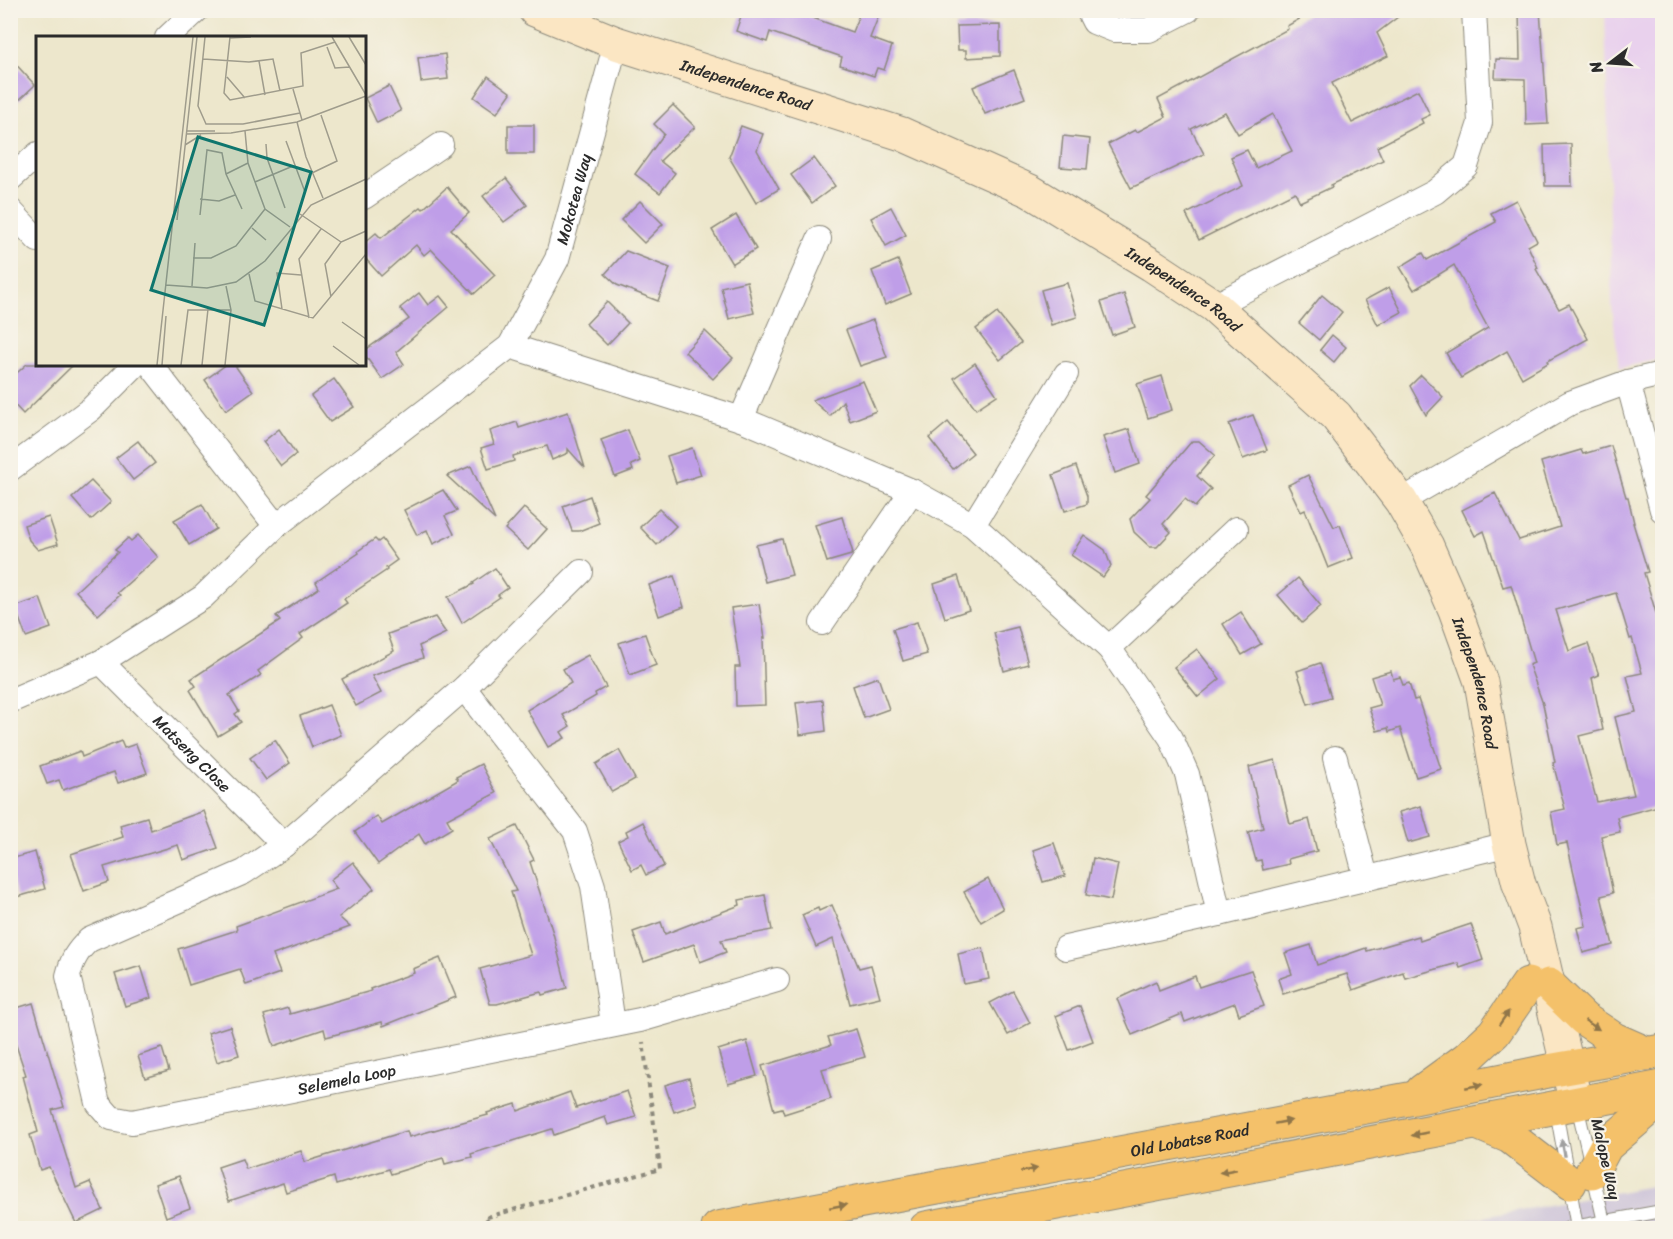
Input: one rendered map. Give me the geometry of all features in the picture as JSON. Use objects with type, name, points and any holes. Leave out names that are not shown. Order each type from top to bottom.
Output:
[{"type":"main road","points":[[1414,1098],[1466,1059],[1539,985],[1614,1039],[1655,1053]]},
{"type":"main road","name":"Old Lobatse Road","points":[[718,1228],[1558,1069],[1655,1053]]},
{"type":"main road","points":[[926,1228],[1662,1087]]},
{"type":"main road","points":[[1477,1123],[1510,1137],[1581,1177],[1606,1146],[1662,1098]]},
{"type":"street","points":[[169,36],[197,10]]},
{"type":"street","name":"Independence Road","points":[[534,10],[616,43],[913,139],[1030,191],[1214,306],[1336,416],[1401,501],[1427,546],[1455,610],[1481,682],[1509,844],[1519,884],[1521,927],[1539,985],[1566,1106]]},
{"type":"street","points":[[1088,10],[1094,22],[1114,30],[1149,30],[1188,10]]},
{"type":"street","points":[[1214,306],[1435,192],[1466,166],[1480,123],[1474,10]]},
{"type":"street","name":"Mokotea Way","points":[[510,346],[557,259],[616,43]]},
{"type":"street","points":[[366,196],[441,145]]},
{"type":"street","points":[[10,179],[36,156]]},
{"type":"street","points":[[10,210],[36,238]]},
{"type":"street","points":[[741,419],[819,239]]},
{"type":"street","points":[[10,701],[101,662],[203,597],[276,526],[510,346],[741,419],[912,491],[973,525],[1109,648],[1171,738],[1187,774],[1219,915]]},
{"type":"street","points":[[10,469],[91,409],[134,366]]},
{"type":"street","points":[[152,366],[276,526]]},
{"type":"street","points":[[973,525],[1066,374]]},
{"type":"street","points":[[1401,501],[1570,403],[1628,382],[1662,374]]},
{"type":"street","points":[[1628,382],[1662,510]]},
{"type":"street","points":[[822,623],[912,491]]},
{"type":"street","points":[[1109,648],[1236,529]]},
{"type":"street","name":"Selemela Loop","points":[[581,572],[464,688],[284,845],[244,872],[89,940],[72,960],[68,976],[98,1103],[111,1118],[132,1122],[640,1020],[777,980]]},
{"type":"street","name":"Matseng Close","points":[[101,662],[284,845]]},
{"type":"street","points":[[464,688],[575,831],[593,886],[613,1024]]},
{"type":"street","points":[[1335,758],[1366,878]]},
{"type":"street","points":[[1066,948],[1219,915],[1509,844]]},
{"type":"lane","name":"Malope Way","points":[[1566,1106],[1581,1177],[1604,1222]]},
{"type":"lane","name":"Malope Way","points":[[1566,1106],[1581,1177],[1572,1228]]},
{"type":"lane","points":[[1572,1228],[1662,1210]]},
{"type":"path","points":[[495,1228],[484,1218],[660,1169],[640,1020]]},
{"type":"shaded area","points":[[1605,11],[1662,11],[1662,359],[1619,368],[1612,305]]},
{"type":"shaded area","points":[[1662,1184],[1662,1228],[1424,1228]]},
{"type":"building","points":[[743,10],[791,10],[852,32],[861,10],[866,10],[879,15],[870,38],[892,46],[884,70],[877,68],[874,76],[840,65],[842,57],[770,32],[767,42],[736,31]]},
{"type":"building","points":[[1315,10],[1407,10],[1377,33],[1388,56],[1332,83],[1352,123],[1418,90],[1430,115],[1421,119],[1423,123],[1377,147],[1383,160],[1300,202],[1295,192],[1199,240],[1186,214],[1243,186],[1231,157],[1247,150],[1256,168],[1292,151],[1273,114],[1238,134],[1225,112],[1191,129],[1204,154],[1131,188],[1108,144],[1166,117],[1158,99],[1288,29],[1287,26]]},
{"type":"building","points":[[1519,10],[1540,10],[1548,124],[1526,125],[1525,79],[1495,78],[1496,59],[1520,60]]},
{"type":"building","points":[[1000,25],[1000,56],[966,58],[966,50],[958,50],[957,26]]},
{"type":"building","points":[[445,54],[448,79],[421,82],[418,58]]},
{"type":"building","points":[[10,58],[35,85],[19,100],[10,91]]},
{"type":"building","points":[[1014,70],[1025,98],[985,114],[973,87]]},
{"type":"building","points":[[488,76],[511,93],[497,113],[474,97]]},
{"type":"building","points":[[389,86],[401,111],[377,123],[366,98]]},
{"type":"building","points":[[673,105],[695,127],[660,161],[675,173],[660,193],[635,174],[664,134],[654,124]]},
{"type":"building","points":[[508,125],[534,125],[534,154],[508,154]]},
{"type":"building","points":[[741,126],[763,134],[757,150],[779,189],[756,203],[729,157]]},
{"type":"building","points":[[1063,136],[1090,139],[1087,169],[1060,167]]},
{"type":"building","points":[[1571,144],[1572,186],[1545,186],[1544,145]]},
{"type":"building","points":[[814,158],[835,186],[812,203],[791,175]]},
{"type":"building","points":[[506,178],[527,205],[504,222],[483,196]]},
{"type":"building","points":[[447,187],[469,213],[451,229],[495,275],[474,294],[431,249],[424,255],[416,245],[381,276],[366,259],[366,241],[376,233],[381,238],[421,207],[423,209]]},
{"type":"building","points":[[1516,200],[1537,241],[1528,246],[1538,268],[1536,269],[1559,309],[1569,304],[1588,339],[1547,361],[1548,363],[1522,378],[1507,351],[1461,378],[1446,353],[1488,328],[1454,265],[1414,290],[1400,267],[1423,253],[1427,260],[1496,222],[1491,213]]},
{"type":"building","points":[[640,201],[663,224],[644,243],[621,220]]},
{"type":"building","points":[[891,207],[906,235],[886,246],[871,218]]},
{"type":"building","points":[[736,215],[756,249],[732,264],[712,230]]},
{"type":"building","points":[[626,251],[670,268],[658,301],[617,285],[605,274]]},
{"type":"building","points":[[898,260],[911,294],[885,305],[872,271]]},
{"type":"building","points":[[747,281],[754,313],[729,319],[721,287]]},
{"type":"building","points":[[1067,283],[1077,317],[1051,325],[1041,290]]},
{"type":"building","points":[[1389,287],[1402,312],[1378,325],[1365,300]]},
{"type":"building","points":[[419,293],[428,305],[440,296],[449,307],[396,352],[404,364],[382,379],[366,357],[366,350],[409,319],[400,308]]},
{"type":"building","points":[[1124,294],[1135,327],[1112,335],[1101,302]]},
{"type":"building","points":[[1322,295],[1342,312],[1319,340],[1299,323]]},
{"type":"building","points":[[607,302],[628,323],[607,345],[586,324]]},
{"type":"building","points":[[997,313],[1021,343],[1000,360],[976,329]]},
{"type":"building","points":[[873,320],[887,357],[860,366],[846,330]]},
{"type":"building","points":[[705,331],[733,358],[713,379],[685,352]]},
{"type":"building","points":[[1332,335],[1346,347],[1334,362],[1320,350]]},
{"type":"building","points":[[975,363],[997,395],[976,409],[954,378]]},
{"type":"building","points":[[27,364],[72,366],[23,414],[10,400],[10,379]]},
{"type":"building","points":[[224,366],[235,366],[253,391],[226,410],[205,380]]},
{"type":"building","points":[[1421,375],[1443,397],[1426,415],[1410,386]]},
{"type":"building","points":[[1162,376],[1172,410],[1148,418],[1137,384]]},
{"type":"building","points":[[334,379],[354,407],[330,422],[311,396]]},
{"type":"building","points":[[863,381],[876,411],[850,421],[843,401],[830,416],[812,400]]},
{"type":"building","points":[[568,412],[585,468],[568,449],[568,453],[552,460],[547,446],[513,456],[514,461],[488,469],[481,448],[494,444],[490,431],[517,422],[519,428]]},
{"type":"building","points":[[1253,415],[1267,450],[1243,459],[1229,424]]},
{"type":"building","points":[[948,422],[973,453],[953,469],[929,438]]},
{"type":"building","points":[[279,429],[296,454],[281,466],[263,442]]},
{"type":"building","points":[[1129,429],[1140,464],[1115,473],[1103,437]]},
{"type":"building","points":[[628,430],[640,461],[631,465],[633,470],[615,477],[601,440]]},
{"type":"building","points":[[138,441],[155,463],[133,480],[116,458]]},
{"type":"building","points":[[1192,441],[1199,441],[1215,455],[1197,476],[1211,489],[1195,507],[1185,499],[1163,524],[1171,532],[1157,547],[1150,547],[1134,532],[1130,519],[1150,498],[1146,495]]},
{"type":"building","points":[[1611,446],[1626,497],[1628,497],[1633,523],[1648,572],[1644,573],[1662,633],[1662,805],[1617,817],[1620,832],[1601,836],[1613,893],[1601,896],[1613,945],[1583,953],[1577,928],[1586,926],[1567,843],[1557,845],[1551,812],[1565,809],[1553,763],[1555,762],[1543,704],[1529,665],[1534,663],[1511,585],[1503,587],[1484,531],[1475,536],[1462,510],[1495,493],[1519,540],[1560,527],[1541,462],[1581,450],[1583,454]],"holes":[[[1616,593],[1630,639],[1632,638],[1642,673],[1627,676],[1636,712],[1615,717],[1634,795],[1597,802],[1579,736],[1603,730],[1592,678],[1599,675],[1588,644],[1569,651],[1556,610]]]},
{"type":"building","points":[[692,448],[701,475],[676,483],[667,456]]},
{"type":"building","points":[[471,466],[495,520],[447,476]]},
{"type":"building","points":[[1076,466],[1087,496],[1087,504],[1065,511],[1053,475]]},
{"type":"building","points":[[1308,475],[1334,527],[1340,525],[1353,558],[1328,568],[1305,510],[1301,512],[1288,485]]},
{"type":"building","points":[[91,481],[111,502],[91,520],[72,498]]},
{"type":"building","points":[[443,490],[457,511],[445,516],[454,534],[433,544],[427,530],[417,535],[404,510]]},
{"type":"building","points":[[590,496],[599,523],[579,531],[572,531],[563,506]]},
{"type":"building","points":[[202,504],[216,529],[189,545],[174,520]]},
{"type":"building","points":[[524,508],[547,529],[528,550],[505,529]]},
{"type":"building","points":[[659,509],[676,526],[657,545],[640,527]]},
{"type":"building","points":[[49,517],[58,544],[38,550],[29,540],[24,525]]},
{"type":"building","points":[[842,517],[853,553],[827,562],[815,525]]},
{"type":"building","points":[[138,535],[158,557],[117,593],[120,595],[98,615],[76,591],[118,552],[115,550],[128,538],[131,541]]},
{"type":"building","points":[[1084,535],[1105,550],[1111,566],[1103,577],[1071,555]]},
{"type":"building","points":[[375,539],[378,542],[382,539],[397,560],[386,568],[387,570],[344,599],[347,603],[300,634],[303,638],[258,671],[261,675],[229,695],[239,711],[235,714],[241,722],[218,736],[190,690],[196,686],[191,679],[280,621],[276,616],[319,588],[316,582],[359,553],[358,551]]},
{"type":"building","points":[[782,539],[792,575],[765,582],[756,545]]},
{"type":"building","points":[[495,568],[508,588],[498,595],[500,597],[462,623],[448,597],[474,584]]},
{"type":"building","points":[[674,576],[684,607],[659,616],[649,585]]},
{"type":"building","points":[[958,576],[969,610],[945,618],[934,584]]},
{"type":"building","points":[[1298,578],[1321,606],[1302,623],[1278,595]]},
{"type":"building","points":[[40,598],[51,628],[26,637],[15,607]]},
{"type":"building","points":[[759,604],[765,638],[763,638],[765,705],[736,706],[735,667],[740,667],[731,608]]},
{"type":"building","points":[[1241,612],[1261,644],[1242,655],[1223,624]]},
{"type":"building","points":[[435,617],[446,633],[419,646],[423,658],[372,676],[381,693],[356,706],[342,679],[394,651],[388,634]]},
{"type":"building","points":[[917,622],[927,654],[903,661],[893,629]]},
{"type":"building","points":[[1018,627],[1028,664],[1004,671],[994,633]]},
{"type":"building","points":[[645,634],[656,665],[630,675],[619,643]]},
{"type":"building","points":[[1197,649],[1220,679],[1198,697],[1174,667]]},
{"type":"building","points":[[588,655],[606,687],[595,693],[596,696],[563,715],[570,726],[561,732],[565,738],[548,747],[527,710],[571,683],[563,669]]},
{"type":"building","points":[[1320,663],[1331,697],[1308,704],[1297,671]]},
{"type":"building","points":[[1391,671],[1393,679],[1400,677],[1403,685],[1409,683],[1414,700],[1418,699],[1441,769],[1416,777],[1400,728],[1389,732],[1388,728],[1377,731],[1369,708],[1380,705],[1371,677]]},
{"type":"building","points":[[878,677],[889,709],[864,718],[853,686]]},
{"type":"building","points":[[823,700],[826,731],[800,735],[796,703]]},
{"type":"building","points":[[329,705],[341,735],[312,747],[300,716]]},
{"type":"building","points":[[275,740],[290,763],[266,780],[250,758]]},
{"type":"building","points":[[121,741],[124,748],[136,744],[147,773],[118,783],[114,772],[63,790],[59,780],[47,784],[40,766],[80,751],[82,757]]},
{"type":"building","points":[[619,750],[635,779],[612,792],[596,764]]},
{"type":"building","points":[[1275,760],[1290,824],[1309,819],[1317,851],[1288,859],[1289,864],[1263,870],[1261,860],[1256,861],[1248,832],[1263,828],[1249,767]]},
{"type":"building","points":[[481,764],[496,793],[447,819],[452,828],[425,844],[419,834],[378,864],[355,832],[377,816],[382,824],[458,780],[456,777]]},
{"type":"building","points":[[1421,806],[1430,837],[1408,843],[1399,812]]},
{"type":"building","points":[[204,811],[218,848],[183,860],[178,845],[104,867],[109,882],[84,891],[71,854],[123,837],[120,825],[147,817],[151,830]]},
{"type":"building","points":[[643,822],[664,866],[646,875],[641,865],[632,870],[618,841],[628,836],[626,831]]},
{"type":"building","points":[[517,826],[534,860],[530,862],[553,933],[567,988],[490,1004],[480,969],[531,955],[511,892],[516,891],[490,839]]},
{"type":"building","points":[[1054,843],[1065,876],[1043,882],[1033,850]]},
{"type":"building","points":[[35,852],[45,889],[17,897],[10,871],[10,859]]},
{"type":"building","points":[[1093,858],[1118,864],[1111,900],[1086,895]]},
{"type":"building","points":[[353,862],[374,889],[339,917],[350,927],[273,955],[280,973],[246,985],[240,969],[189,985],[178,949],[237,930],[236,926],[337,889],[330,880]]},
{"type":"building","points":[[988,879],[1003,909],[981,922],[964,892]]},
{"type":"building","points":[[765,895],[772,930],[721,940],[726,952],[700,962],[694,944],[644,962],[633,932],[661,922],[665,934],[740,905],[739,900]]},
{"type":"building","points":[[832,905],[859,968],[871,965],[880,997],[850,1004],[833,939],[816,947],[802,915]]},
{"type":"building","points":[[1471,924],[1483,960],[1460,968],[1458,963],[1405,978],[1403,972],[1353,990],[1347,974],[1283,994],[1278,979],[1292,974],[1285,953],[1311,945],[1317,965],[1366,948],[1367,951],[1419,936],[1420,941]]},
{"type":"building","points":[[983,948],[989,979],[964,984],[958,954]]},
{"type":"building","points":[[440,958],[456,997],[383,1026],[382,1022],[326,1037],[324,1029],[274,1046],[264,1015],[288,1008],[290,1014],[371,991],[370,989],[414,973],[413,969]]},
{"type":"building","points":[[141,966],[151,998],[125,1006],[115,974]]},
{"type":"building","points":[[1251,970],[1264,1006],[1239,1015],[1235,1003],[1185,1022],[1182,1014],[1132,1035],[1117,999],[1156,981],[1159,990],[1195,976],[1199,987]]},
{"type":"building","points":[[1013,991],[1030,1023],[1008,1035],[990,1003]]},
{"type":"building","points":[[33,1003],[64,1107],[52,1110],[76,1188],[90,1182],[103,1210],[76,1223],[49,1167],[40,1170],[30,1135],[38,1132],[23,1076],[26,1075],[10,1027],[10,1010]]},
{"type":"building","points":[[1080,1006],[1093,1041],[1069,1050],[1056,1016]]},
{"type":"building","points":[[230,1026],[239,1055],[217,1062],[208,1033]]},
{"type":"building","points":[[856,1029],[865,1057],[822,1069],[831,1099],[784,1114],[782,1108],[774,1110],[762,1066],[831,1045],[828,1037]]},
{"type":"building","points":[[747,1041],[757,1076],[728,1084],[718,1050]]},
{"type":"building","points":[[162,1048],[169,1071],[145,1078],[138,1056]]},
{"type":"building","points":[[689,1078],[697,1104],[674,1112],[665,1085]]},
{"type":"building","points":[[627,1091],[636,1117],[608,1125],[605,1117],[554,1135],[552,1129],[445,1164],[443,1158],[391,1174],[389,1169],[336,1185],[334,1177],[286,1192],[283,1183],[229,1201],[218,1167],[242,1159],[246,1169],[301,1151],[305,1162],[407,1131],[409,1137],[488,1115],[487,1113],[516,1104],[518,1111],[570,1092],[576,1108]]},
{"type":"building","points":[[179,1176],[190,1208],[166,1217],[155,1184]]}]
